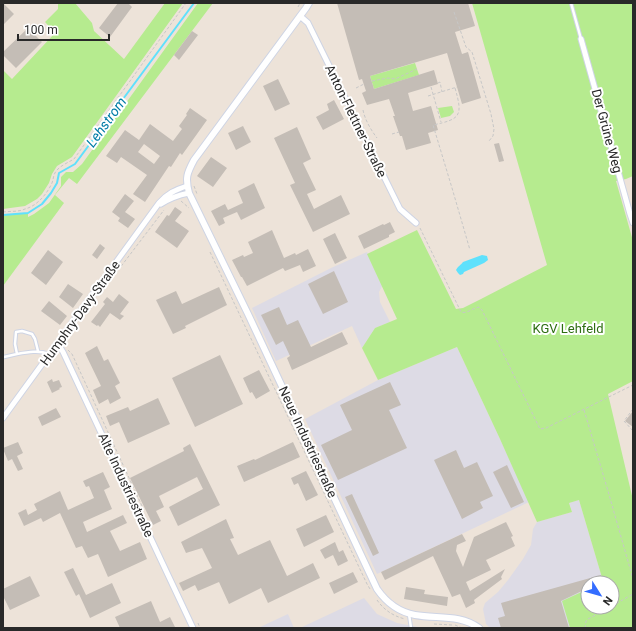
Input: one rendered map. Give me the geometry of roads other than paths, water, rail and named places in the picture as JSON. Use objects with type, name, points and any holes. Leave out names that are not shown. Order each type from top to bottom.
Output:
[{"type":"street","points":[[189,193],[187,177],[194,160],[300,16],[307,3]]},
{"type":"street","name":"Anton-Flettner-Straße","points":[[300,16],[308,23],[400,209],[418,225]]},
{"type":"street","name":"Der Grüne Weg","points":[[581,39],[633,223]]},
{"type":"street","name":"Humphry-Davy-Straße","points":[[3,418],[163,198],[174,190],[187,186]]},
{"type":"street","name":"Humphry-Davy-Straße","points":[[157,207],[169,199],[181,194],[189,193]]},
{"type":"street","name":"Neue Industriestraße","points":[[189,193],[251,320],[380,594],[402,611],[417,615],[459,619],[470,622],[479,628]]},
{"type":"street","name":"Alte Industriestraße","points":[[58,344],[101,430],[193,628]]},
{"type":"lane","points":[[571,3],[581,39]]},
{"type":"lane","points":[[17,354],[15,344],[16,332],[22,331],[32,334],[38,351]]},
{"type":"lane","points":[[4,358],[17,354],[38,351],[50,354]]},
{"type":"lane","points":[[409,613],[411,628]]},
{"type":"water","points":[[482,255],[487,256],[488,260],[484,263],[460,275],[456,270],[463,262]]},
{"type":"waterway","name":"Lehstrom","points":[[3,215],[28,213],[42,204],[57,183],[59,173],[75,164],[194,3]]},
{"type":"park label","name":"KGV Lehfeld","points":[[568,328]]}]
